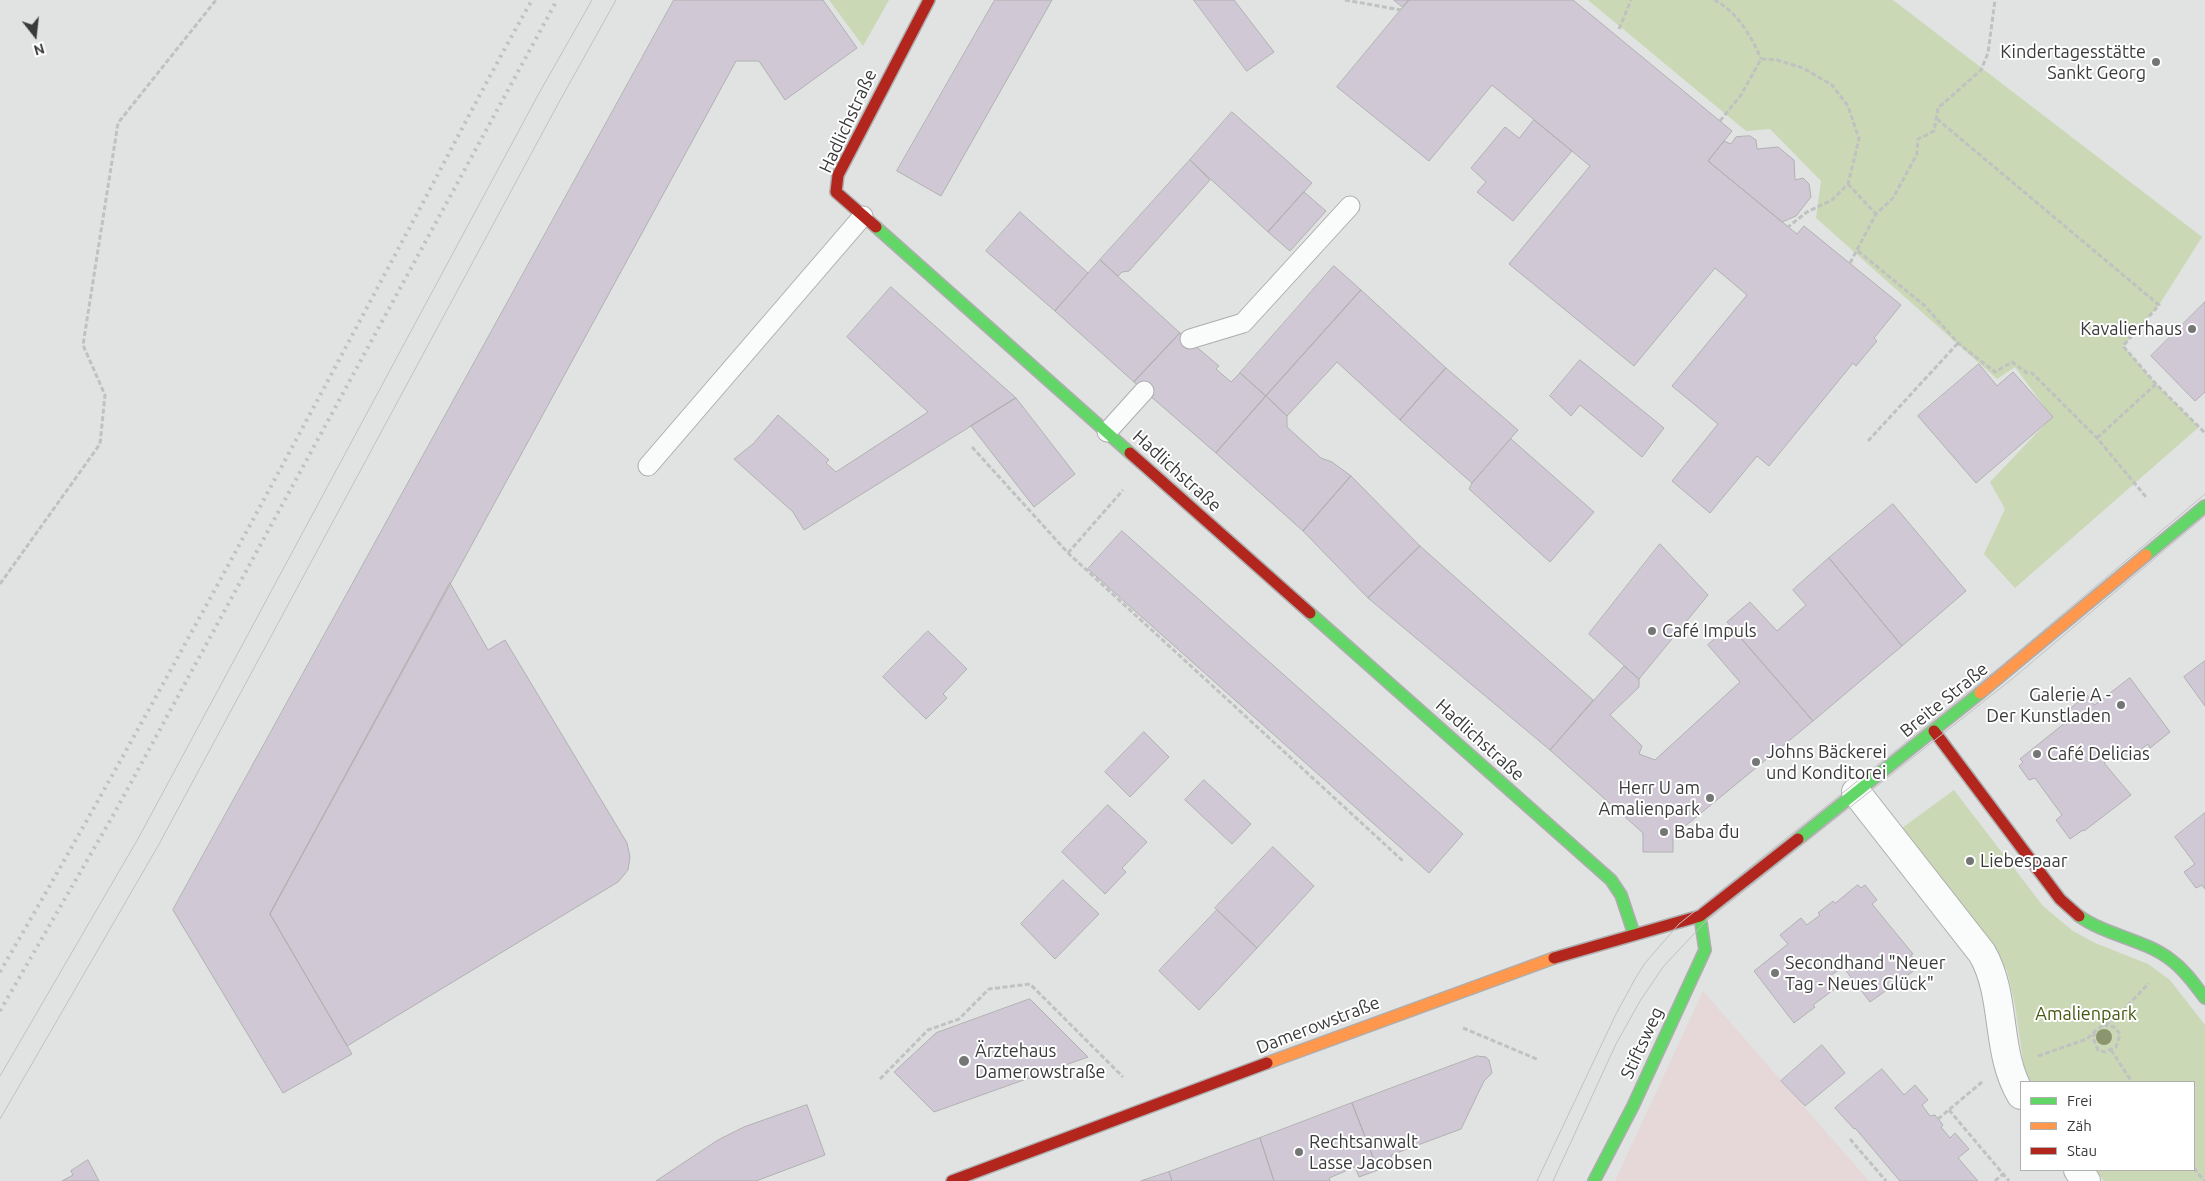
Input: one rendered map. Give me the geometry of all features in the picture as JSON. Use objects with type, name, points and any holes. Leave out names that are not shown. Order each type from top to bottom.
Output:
[{"type":"street","name":"Hadlichstraße","points":[[929,0],[838,176],[836,192],[1611,880],[1621,895],[1634,934]]},
{"type":"street","name":"Breite Straße","points":[[1700,916],[1934,731],[2205,506]]},
{"type":"street","points":[[1934,731],[2060,899],[2075,913],[2091,923],[2168,956],[2185,973],[2205,998]]},
{"type":"street","points":[[1856,792],[1982,953],[1991,968],[1996,987],[2009,1068],[2014,1084],[2020,1093]]},
{"type":"street","name":"Damerowstraße","points":[[952,1181],[1424,1004],[1557,957],[1700,916]]},
{"type":"street","name":"Stiftsweg","points":[[1594,1181],[1633,1106],[1705,950],[1700,916]]},
{"type":"lane","points":[[1190,339],[1243,323],[1350,206]]},
{"type":"lane","points":[[648,466],[863,216]]},
{"type":"lane","points":[[1107,432],[1144,391]]},
{"type":"path","points":[[0,584],[100,444],[105,395],[83,345],[118,123],[216,0]]},
{"type":"path","points":[[1344,0],[1401,10]]},
{"type":"path","points":[[1619,29],[1631,0]]},
{"type":"path","points":[[1714,0],[1723,4],[1752,39],[1761,59]]},
{"type":"path","points":[[1723,4],[1725,0]]},
{"type":"path","points":[[1850,263],[1876,214],[1892,198],[1917,154],[1918,139],[1934,130],[1938,108],[1981,70],[1988,53],[1995,0]]},
{"type":"path","points":[[1720,120],[1741,95],[1761,59]]},
{"type":"path","points":[[1761,59],[1777,60],[1803,68],[1832,85],[1848,106],[1859,139],[1848,184],[1832,200],[1806,212],[1788,227]]},
{"type":"path","points":[[1937,118],[2160,305],[2123,346],[2156,384],[2205,433]]},
{"type":"path","points":[[1848,184],[1876,214]]},
{"type":"path","points":[[1858,250],[1925,306],[1958,343],[1996,372],[2012,362],[2027,374],[2032,372],[2097,438],[2146,496]]},
{"type":"path","points":[[1868,441],[1958,343]]},
{"type":"path","points":[[2097,438],[2156,384]]},
{"type":"path","points":[[972,447],[1068,553],[1404,862]]},
{"type":"path","points":[[1068,553],[1144,465]]},
{"type":"path","points":[[2033,1057],[2087,1039],[2095,1031],[2115,1019],[2144,991],[2155,976]]},
{"type":"path","points":[[880,1079],[928,1030],[959,1019],[989,989],[1030,984],[1123,1077]]},
{"type":"path","points":[[2095,1031],[2093,1038],[2098,1050],[2105,1052],[2116,1047],[2120,1034],[2114,1027],[2104,1025]]},
{"type":"path","points":[[1464,1028],[1540,1060]]},
{"type":"path","points":[[2111,1050],[2131,1081]]},
{"type":"path","points":[[1938,1119],[1985,1079]]},
{"type":"path","points":[[1949,1110],[2009,1181]]},
{"type":"path","points":[[1850,1139],[1886,1181]]},
{"type":"path","points":[[2195,1169],[2204,1181]]},
{"type":"path","points":[[1995,1181],[2003,1174]]},
{"type":"shaded area","points":[[1703,991],[1869,1181],[1615,1181]]},
{"type":"green space","points":[[829,0],[889,0],[863,46]]},
{"type":"green space","points":[[1588,0],[1893,0],[2202,237],[2159,305],[2123,346],[2156,384],[2199,427],[2015,588],[1984,554],[2005,509],[1990,482],[2052,417],[2015,367],[1997,379],[1816,218],[1821,181],[1770,129],[1746,131]]},
{"type":"green space","name":"Amalienpark","points":[[1954,790],[2043,906],[2073,931],[2095,943],[2148,964],[2170,980],[2205,1025],[2205,1181],[2104,1181],[2096,1171],[2195,1171],[2195,1081],[2029,1081],[2024,1067],[2015,1005],[2007,971],[1991,941],[1902,828]]},
{"type":"building","points":[[674,0],[823,0],[857,48],[785,100],[759,61],[736,61],[270,914],[352,1054],[283,1093],[173,910]]},
{"type":"building","points":[[995,0],[1052,0],[941,196],[897,171]]},
{"type":"building","points":[[1194,0],[1234,0],[1274,52],[1247,71]]},
{"type":"building","points":[[1394,0],[1409,0],[1403,7]]},
{"type":"building","points":[[1409,0],[1573,0],[1732,131],[1708,161],[1797,234],[1804,226],[1901,305],[1874,338],[1877,341],[1856,366],[1853,363],[1769,466],[1757,456],[1710,513],[1672,481],[1718,424],[1672,386],[1747,295],[1715,268],[1634,366],[1509,264],[1590,166],[1492,85],[1429,161],[1337,87]]},
{"type":"building","points":[[1232,112],[1312,183],[1268,232],[1190,160]]},
{"type":"building","points":[[1534,120],[1572,151],[1513,221],[1477,192],[1486,182],[1471,168],[1505,127],[1519,138]]},
{"type":"building","points":[[1750,136],[1756,140],[1757,149],[1778,147],[1794,160],[1795,180],[1803,178],[1809,184],[1811,197],[1796,216],[1782,222],[1708,161],[1724,141],[1731,144],[1736,137]]},
{"type":"building","points":[[1190,160],[1210,180],[1129,271],[1122,272],[1118,276],[1100,260]]},
{"type":"building","points":[[1304,192],[1326,211],[1290,251],[1268,232]]},
{"type":"building","points":[[1020,212],[1088,273],[1055,311],[986,251]]},
{"type":"building","points":[[1100,260],[1180,333],[1134,382],[1055,311]]},
{"type":"building","points":[[1334,266],[1361,290],[1266,396],[1240,373]]},
{"type":"building","points":[[891,287],[1016,398],[804,530],[793,512],[734,459],[753,444],[778,415],[829,460],[826,463],[836,472],[928,412],[847,337]]},
{"type":"building","points":[[1361,290],[1446,368],[1400,420],[1337,362],[1287,416],[1266,396]]},
{"type":"building","name":"Kavalierhaus","points":[[2205,302],[2205,392],[2195,401],[2151,356]]},
{"type":"building","points":[[1180,333],[1219,366],[1216,369],[1231,382],[1240,373],[1266,396],[1216,453],[1134,382]]},
{"type":"building","points":[[1580,360],[1664,428],[1642,457],[1580,405],[1571,416],[1550,396]]},
{"type":"building","points":[[1979,364],[1997,386],[2013,372],[2053,417],[1976,483],[1918,416]]},
{"type":"building","points":[[1446,368],[1518,430],[1472,483],[1400,420]]},
{"type":"building","points":[[1266,396],[1287,416],[1287,427],[1321,458],[1332,462],[1351,476],[1303,531],[1216,453]]},
{"type":"building","points":[[1016,398],[1075,474],[1034,507],[971,426]]},
{"type":"building","points":[[1511,439],[1594,512],[1550,562],[1469,489],[1472,483]]},
{"type":"building","points":[[1351,476],[1420,546],[1368,598],[1303,531]]},
{"type":"building","points":[[1893,504],[1966,591],[1902,646],[1829,558]]},
{"type":"building","points":[[1122,531],[1463,834],[1429,873],[1088,569]]},
{"type":"building","points":[[1660,544],[1708,595],[1639,679],[1589,634]]},
{"type":"building","points":[[1420,546],[1593,700],[1550,750],[1368,598]]},
{"type":"building","points":[[1829,558],[1902,646],[1813,721],[1727,622],[1750,602],[1777,631],[1806,605],[1793,590]]},
{"type":"building","points":[[450,583],[488,650],[505,640],[627,843],[630,857],[628,870],[618,882],[347,1046],[270,914]]},
{"type":"building","points":[[1730,626],[1813,721],[1673,836],[1673,852],[1643,852],[1643,833],[1550,750],[1624,666],[1639,679],[1639,687],[1610,715],[1642,746],[1639,754],[1655,760],[1740,682],[1708,645]]},
{"type":"building","points":[[928,631],[967,669],[943,694],[947,698],[926,719],[883,677]]},
{"type":"building","points":[[2205,661],[2205,706],[2184,677]]},
{"type":"building","points":[[2130,678],[2170,732],[2150,748],[2148,744],[2126,761],[2119,752],[2104,763],[2131,795],[2084,831],[2070,839],[2056,820],[2062,815],[2035,778],[2029,780],[2019,766],[2023,762],[2020,759],[2071,718],[2066,712],[2087,695],[2094,705]]},
{"type":"building","points":[[1144,732],[1169,757],[1130,797],[1105,772]]},
{"type":"building","points":[[1204,780],[1251,824],[1232,844],[1185,800]]},
{"type":"building","points":[[1108,805],[1147,842],[1122,868],[1126,872],[1105,894],[1062,852]]},
{"type":"building","points":[[2205,813],[2205,889],[2202,885],[2196,888],[2184,872],[2195,864],[2175,837]]},
{"type":"building","points":[[1273,847],[1314,886],[1257,948],[1215,908]]},
{"type":"building","points":[[1063,880],[1099,914],[1055,959],[1021,924]]},
{"type":"building","points":[[1858,885],[1861,888],[1865,885],[1877,900],[1872,904],[1913,954],[1911,955],[1919,967],[1870,1002],[1843,967],[1827,978],[1836,988],[1813,1005],[1815,1007],[1794,1023],[1754,971],[1788,944],[1780,935],[1801,918],[1807,925],[1833,901],[1835,903]]},
{"type":"building","points":[[1217,910],[1257,948],[1199,1010],[1159,971]]},
{"type":"building","points":[[1030,999],[1088,1057],[934,1112],[894,1072],[936,1033]]},
{"type":"building","points":[[1822,1045],[1845,1073],[1805,1106],[1781,1081]]},
{"type":"building","points":[[1477,1056],[1486,1057],[1489,1060],[1492,1073],[1484,1081],[1461,1129],[1391,1155],[1394,1164],[1378,1170],[1352,1103]]},
{"type":"building","points":[[1882,1069],[1904,1095],[1915,1085],[1928,1100],[1922,1105],[1930,1116],[1935,1115],[1943,1125],[1941,1127],[1950,1138],[1955,1133],[1969,1149],[1958,1158],[1978,1181],[1900,1181],[1855,1128],[1835,1108]]},
{"type":"building","points":[[1352,1103],[1378,1170],[1359,1177],[1355,1167],[1329,1178],[1330,1181],[1274,1181],[1260,1138]]},
{"type":"building","points":[[807,1105],[825,1155],[756,1181],[656,1181],[718,1140],[744,1127]]},
{"type":"building","points":[[1260,1138],[1274,1181],[1172,1181],[1169,1172]]},
{"type":"building","points":[[88,1160],[99,1181],[62,1181],[73,1175],[71,1171]]},
{"type":"building","points":[[1169,1172],[1172,1181],[1141,1181]]},
{"type":"tram line","points":[[0,1076],[139,837],[538,95],[592,0]]},
{"type":"tram line","points":[[0,1119],[158,846],[616,0]]},
{"type":"tram line","points":[[1537,1181],[1616,1014],[1635,979],[1645,963],[1679,924],[2001,666],[2205,494]]},
{"type":"tram line","points":[[1553,1181],[1616,1044],[1640,1001],[1663,967],[1705,922],[2012,679],[2205,516]]},
{"type":"railway","points":[[0,972],[104,791],[205,608],[532,0]]},
{"type":"railway","points":[[0,1011],[115,812],[557,0]]},
{"type":"traffic: fast","points":[[876,227],[1130,453]]},
{"type":"traffic: fast","points":[[2146,555],[2205,506]]},
{"type":"traffic: fast","points":[[1310,613],[1611,880],[1621,895],[1634,934]]},
{"type":"traffic: fast","points":[[1798,839],[1980,693]]},
{"type":"traffic: fast","points":[[1594,1181],[1633,1106],[1705,950],[1700,916]]},
{"type":"traffic: fast","points":[[2079,916],[2101,928],[2149,947],[2171,960],[2190,978],[2205,998]]},
{"type":"traffic: slow","points":[[1980,693],[2146,555]]},
{"type":"traffic: slow","points":[[1267,1063],[1554,958]]},
{"type":"traffic: jam","points":[[876,227],[836,192],[838,175],[929,0]]},
{"type":"traffic: jam","points":[[1130,453],[1310,613]]},
{"type":"traffic: jam","points":[[1934,731],[2060,899],[2079,916]]},
{"type":"traffic: jam","points":[[1554,958],[1700,916],[1798,839]]},
{"type":"traffic: jam","points":[[952,1181],[1267,1063]]},
{"type":"place","name":"Kindertagesstätte Sankt Georg","points":[[2156,62]]},
{"type":"place","name":"Kavalierhaus","points":[[2192,329]]},
{"type":"place","name":"Café Impuls","points":[[1652,631]]},
{"type":"place","name":"Galerie A - Der Kunstladen","points":[[2121,705]]},
{"type":"place","name":"Café Delicias","points":[[2037,754]]},
{"type":"place","name":"Johns Bäckerei und Konditorei","points":[[1756,762]]},
{"type":"place","name":"Herr U am Amalienpark","points":[[1710,798]]},
{"type":"place","name":"Baba đu","points":[[1664,832]]},
{"type":"place","name":"Liebespaar","points":[[1970,861]]},
{"type":"place","name":"Secondhand \"Neuer Tag - Neues Glück\"","points":[[1775,973]]},
{"type":"place","name":"Ärztehaus Damerowstraße","points":[[964,1061]]},
{"type":"place","name":"Rechtsanwalt Lasse Jacobsen","points":[[1299,1152]]}]
